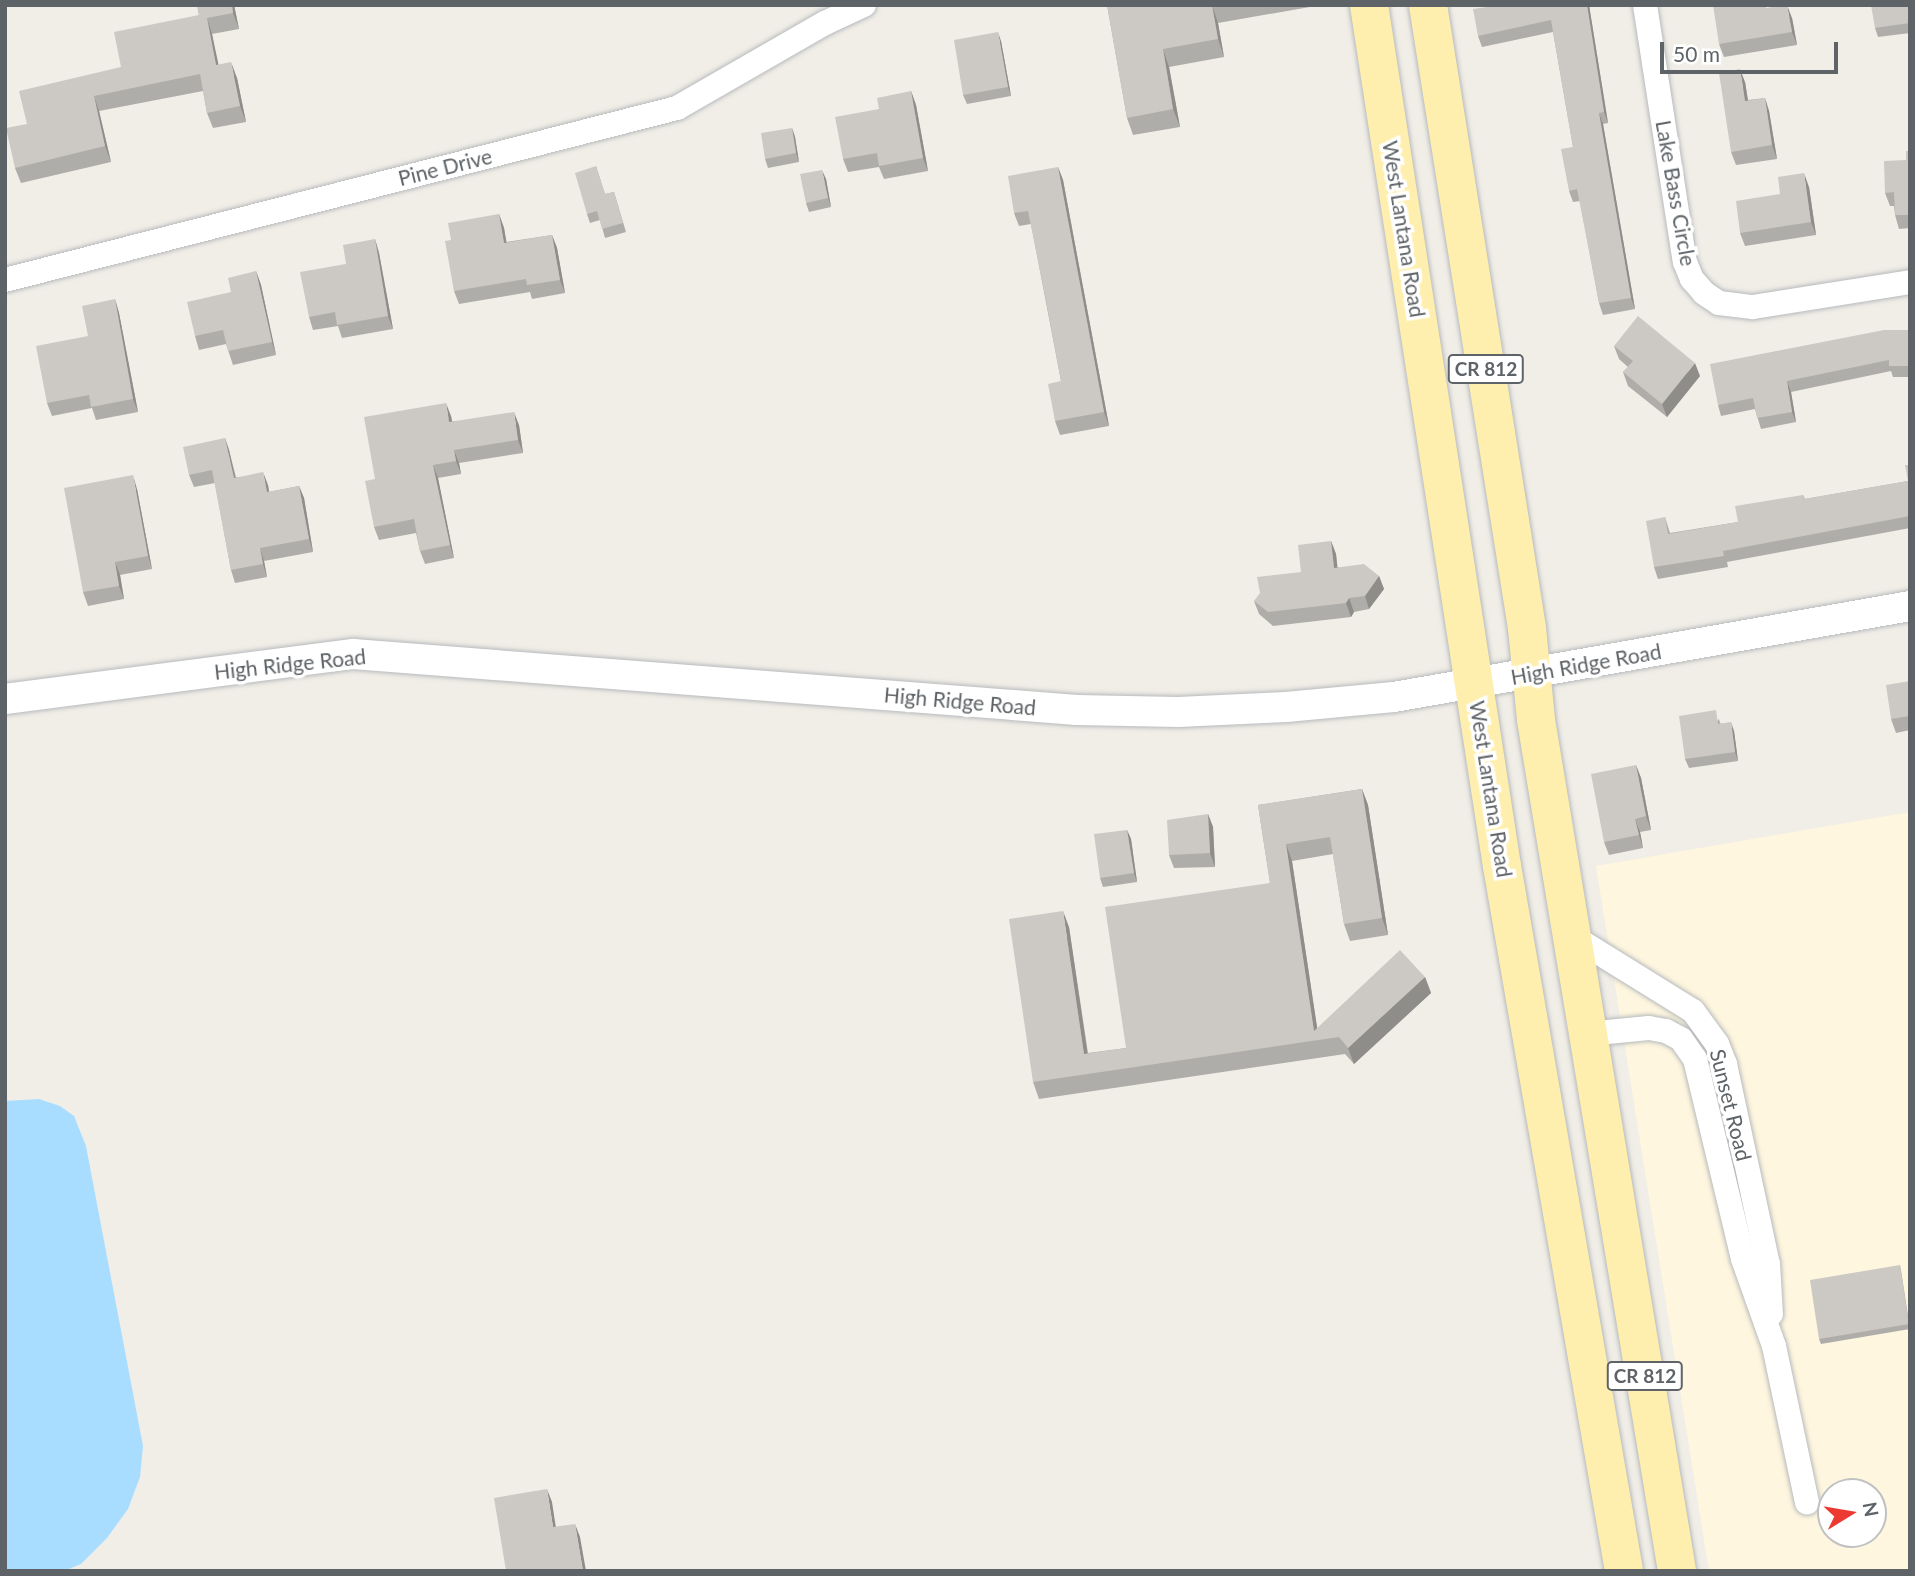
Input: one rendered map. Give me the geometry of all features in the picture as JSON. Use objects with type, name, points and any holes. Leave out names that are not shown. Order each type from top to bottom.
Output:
[{"type":"main road","name":"West Lantana Road","points":[[1369,5],[1533,1046],[1624,1571]]},
{"type":"main road","name":"CR 812","points":[[1428,5],[1536,720],[1677,1571]]},
{"type":"main road","points":[[1533,1046],[1587,1034]]},
{"type":"street","name":"Pine Drive","points":[[5,280],[677,108],[825,23],[864,5]]},
{"type":"street","name":"Lake Bass Circle","points":[[1645,5],[1685,262],[1692,279],[1704,293],[1719,303],[1753,307],[1910,282]]},
{"type":"street","name":"High Ridge Road","points":[[5,699],[353,654],[1077,710],[1178,712],[1286,707],[1394,697],[1910,606]]},
{"type":"street","name":"Sunset Road","points":[[1572,936],[1693,1011],[1717,1044],[1725,1065],[1768,1264],[1774,1346],[1807,1503]]},
{"type":"street","name":"Sunset Road","points":[[1587,1034],[1649,1028],[1666,1031],[1689,1047],[1695,1059],[1743,1259],[1774,1346]]},
{"type":"shaded area","points":[[1910,812],[1910,1571],[1709,1571],[1596,866]]},
{"type":"water","points":[[39,1099],[60,1106],[74,1116],[86,1146],[143,1446],[140,1477],[128,1509],[107,1538],[81,1564],[64,1571],[5,1571],[5,1101]]},
{"type":"building","points":[[197,5],[232,5],[233,13],[207,18],[216,65],[231,62],[240,106],[207,113],[200,74],[94,96],[105,146],[15,168],[6,128],[27,124],[19,91],[121,67],[114,32],[199,15]]},
{"type":"building","points":[[1107,5],[1212,5],[1218,39],[1163,49],[1173,109],[1127,118]]},
{"type":"building","points":[[1500,5],[1587,5],[1604,112],[1599,113],[1631,298],[1599,303],[1577,189],[1569,191],[1561,149],[1573,147],[1551,20],[1478,36],[1473,9]]},
{"type":"building","points":[[1713,5],[1766,5],[1766,8],[1787,5],[1792,32],[1719,44]]},
{"type":"building","points":[[1871,5],[1908,5],[1910,23],[1875,28]]},
{"type":"building","points":[[998,32],[1008,87],[963,95],[954,40]]},
{"type":"building","points":[[1740,69],[1745,101],[1765,98],[1772,145],[1731,152],[1719,73]]},
{"type":"building","points":[[911,91],[923,158],[879,166],[877,153],[843,159],[835,117],[879,109],[877,98]]},
{"type":"building","points":[[792,128],[796,153],[765,159],[761,133]]},
{"type":"building","points":[[1906,151],[1910,151],[1910,215],[1895,215],[1894,192],[1885,193],[1884,161],[1906,160]]},
{"type":"building","points":[[596,166],[605,194],[614,192],[623,223],[602,229],[597,211],[587,214],[575,173]]},
{"type":"building","points":[[1058,167],[1104,412],[1055,421],[1048,384],[1061,381],[1043,285],[1028,211],[1014,213],[1008,176]]},
{"type":"building","points":[[822,170],[828,198],[806,203],[800,174]]},
{"type":"building","points":[[1804,173],[1811,222],[1740,233],[1736,201],[1780,194],[1778,177]]},
{"type":"building","points":[[499,214],[504,243],[552,235],[560,280],[527,285],[526,279],[454,291],[445,241],[451,240],[448,223]]},
{"type":"building","points":[[375,239],[388,316],[337,325],[335,312],[309,317],[300,272],[346,264],[343,245]]},
{"type":"building","points":[[256,271],[272,342],[228,351],[223,330],[195,336],[187,302],[231,292],[228,278]]},
{"type":"building","points":[[115,299],[133,399],[91,407],[89,395],[47,403],[36,346],[88,336],[82,306]]},
{"type":"building","points":[[1638,316],[1695,363],[1662,404],[1623,372],[1633,361],[1614,346]]},
{"type":"building","points":[[1884,330],[1910,330],[1910,384],[1909,366],[1889,366],[1889,360],[1787,381],[1792,412],[1757,418],[1753,398],[1718,405],[1710,364]]},
{"type":"building","points":[[446,403],[449,422],[514,412],[518,440],[454,450],[456,461],[433,465],[450,545],[420,551],[414,519],[374,527],[365,481],[375,479],[364,417]]},
{"type":"building","points":[[225,438],[234,478],[263,472],[267,492],[299,486],[309,539],[260,548],[263,564],[231,570],[212,470],[189,475],[183,447]]},
{"type":"building","points":[[1905,465],[1910,465],[1910,516],[1723,551],[1724,556],[1654,567],[1646,521],[1665,517],[1668,534],[1738,522],[1735,506],[1803,495],[1804,499],[1908,481]]},
{"type":"building","points":[[133,475],[148,556],[115,562],[119,586],[83,592],[64,488]]},
{"type":"building","points":[[1331,541],[1334,568],[1364,564],[1379,576],[1365,596],[1349,598],[1346,603],[1268,612],[1254,601],[1260,593],[1257,577],[1301,572],[1298,545]]},
{"type":"building","points":[[1910,681],[1910,716],[1891,719],[1886,685]]},
{"type":"building","points":[[1716,710],[1718,724],[1731,722],[1735,752],[1685,759],[1679,716]]},
{"type":"building","points":[[1636,765],[1646,816],[1635,819],[1639,835],[1604,842],[1591,774]]},
{"type":"building","points":[[1362,789],[1382,918],[1344,924],[1330,837],[1286,844],[1314,1031],[1400,950],[1425,977],[1348,1048],[1339,1037],[1033,1082],[1009,919],[1063,911],[1084,1054],[1126,1048],[1105,907],[1270,883],[1258,805]]},
{"type":"building","points":[[1208,814],[1210,853],[1169,855],[1167,820]]},
{"type":"building","points":[[1127,830],[1134,873],[1100,878],[1094,834]]},
{"type":"building","points":[[1900,1265],[1909,1324],[1819,1339],[1810,1280]]},
{"type":"building","points":[[547,1489],[553,1527],[575,1524],[583,1571],[506,1571],[494,1498]]}]
